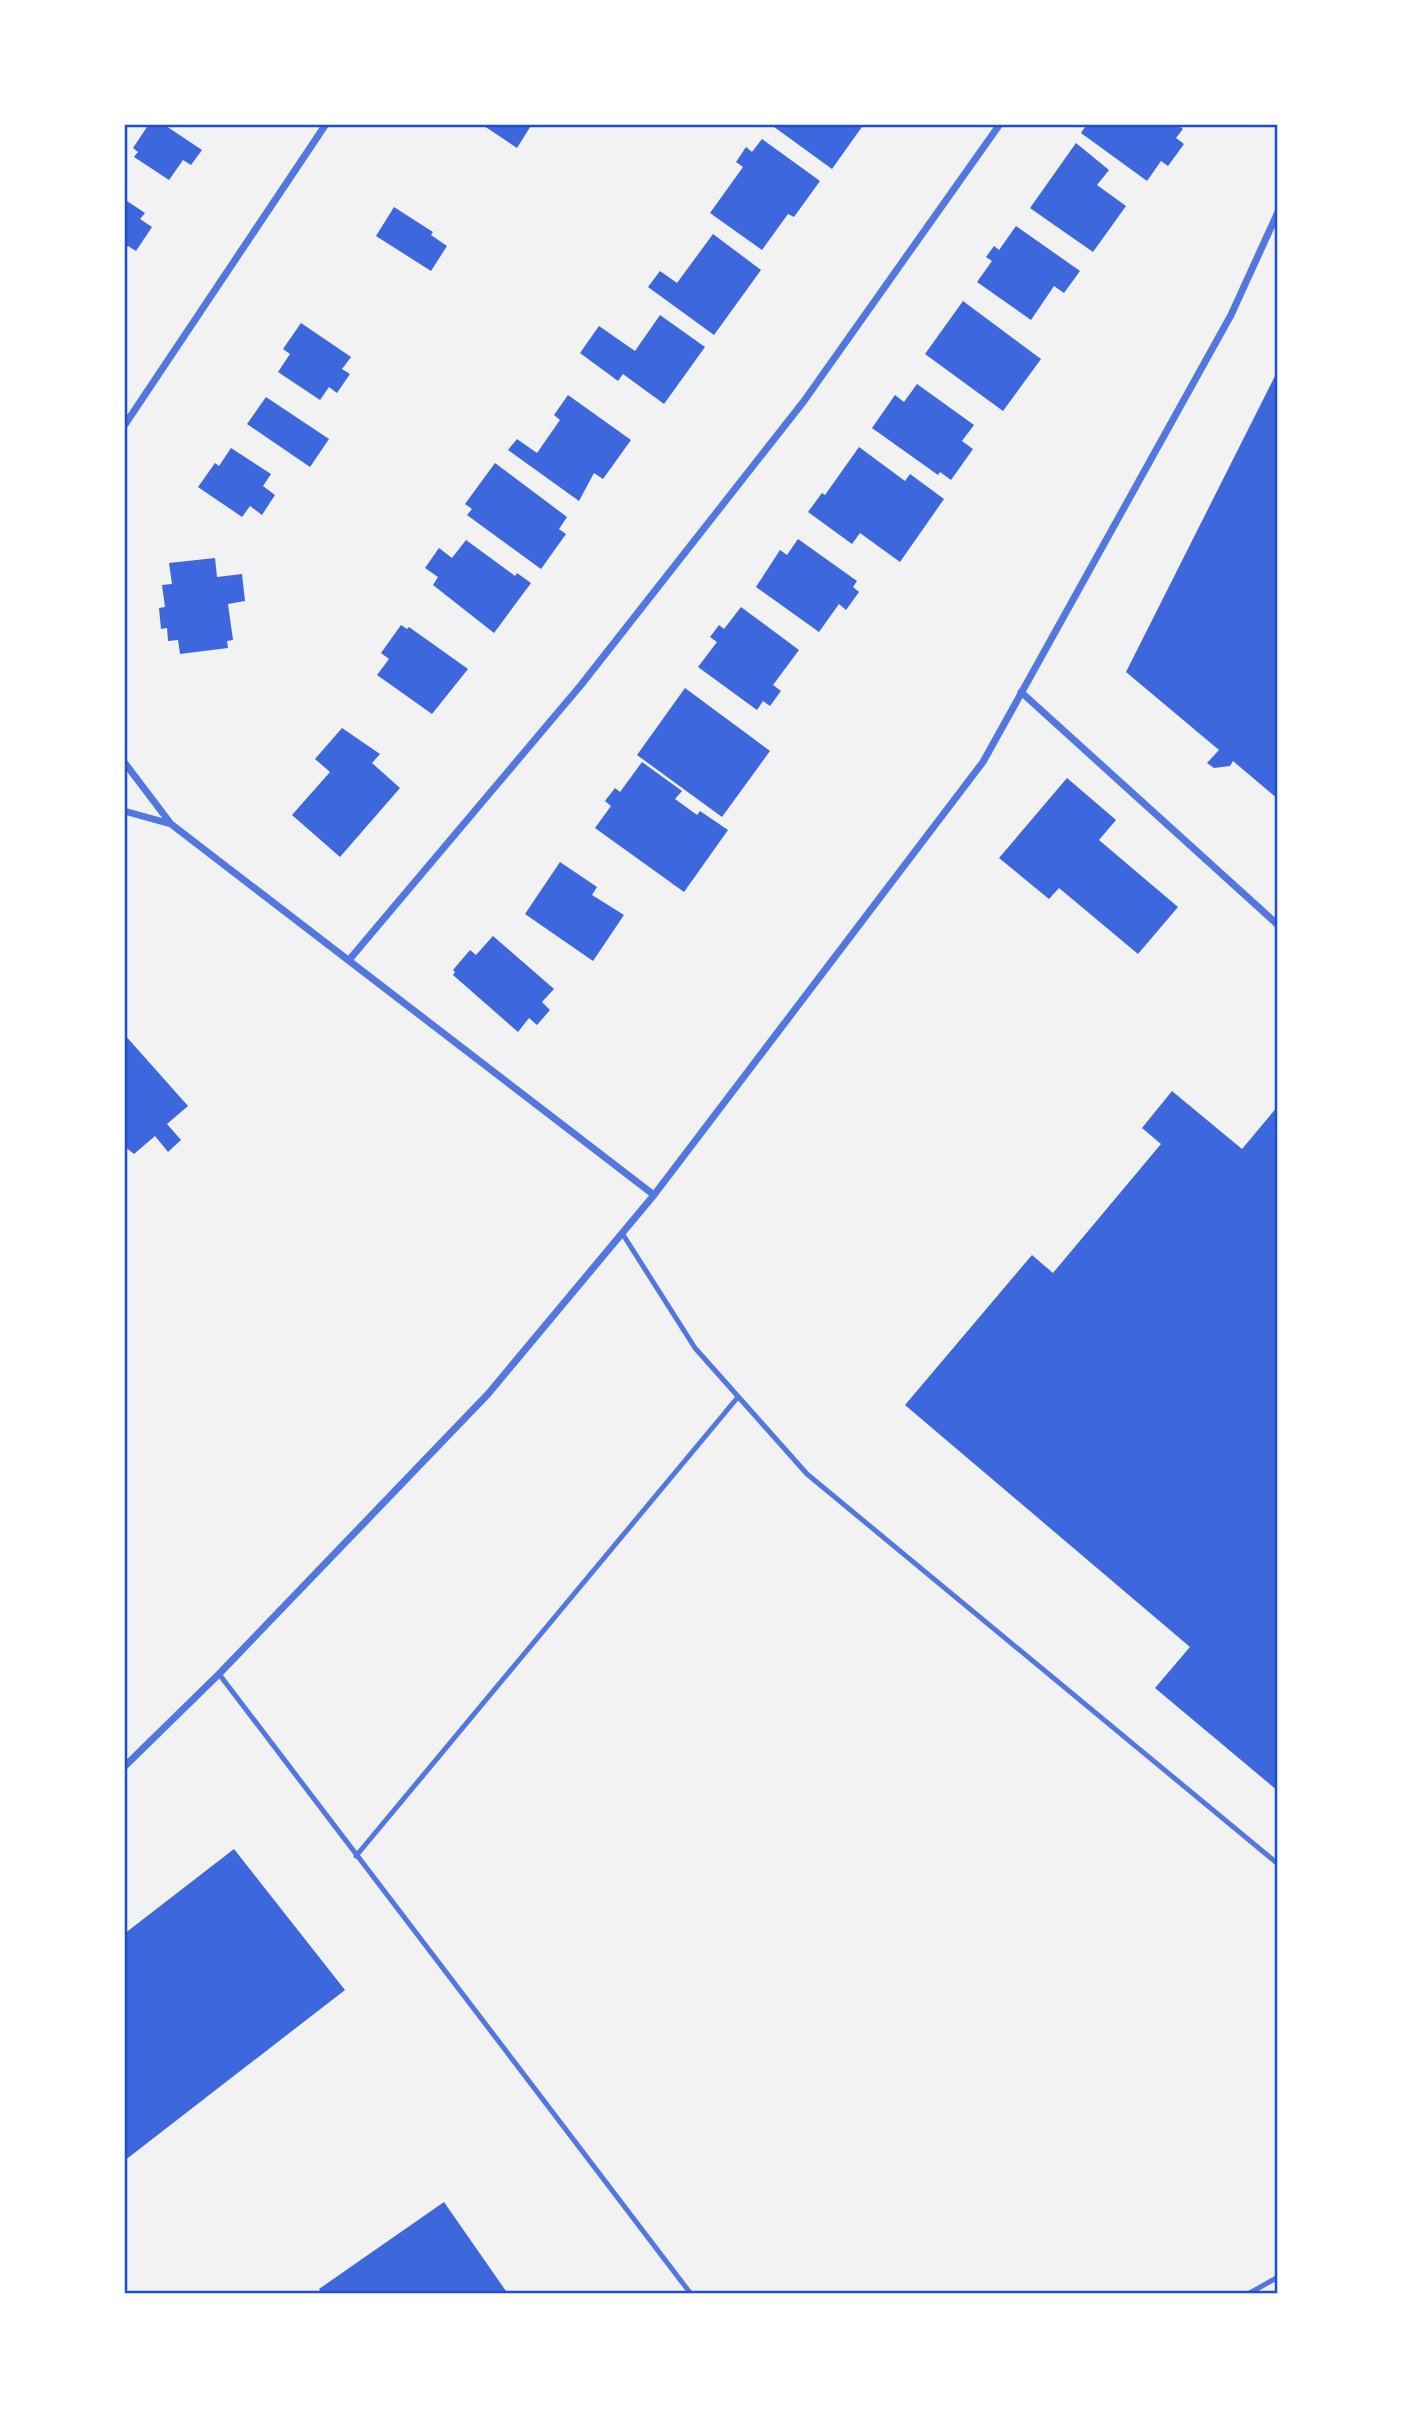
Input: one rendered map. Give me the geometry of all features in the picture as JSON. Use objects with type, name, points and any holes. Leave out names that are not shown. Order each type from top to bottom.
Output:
[{"type":"street","points":[[124,426],[326,124]]},
{"type":"street","points":[[349,960],[581,685],[804,401],[999,124]]},
{"type":"street","points":[[124,1767],[219,1674],[488,1394],[654,1195],[983,762],[1231,315],[1278,212]]},
{"type":"street","points":[[1021,692],[1278,925]]},
{"type":"street","points":[[124,762],[171,824],[654,1195]]},
{"type":"street","points":[[124,811],[171,824]]},
{"type":"lane","points":[[622,1233],[695,1348],[807,1474],[1278,1864]]},
{"type":"lane","points":[[356,1856],[738,1397]]},
{"type":"lane","points":[[219,1674],[691,2294]]},
{"type":"lane","points":[[1248,2294],[1278,2277]]},
{"type":"building","points":[[149,124],[163,124],[202,150],[191,165],[183,160],[169,180],[134,157],[138,152],[133,148]]},
{"type":"building","points":[[481,124],[532,124],[517,148]]},
{"type":"building","points":[[770,124],[864,124],[832,169]]},
{"type":"building","points":[[1087,124],[1176,124],[1183,129],[1176,138],[1184,144],[1168,166],[1161,161],[1147,181],[1081,133]]},
{"type":"building","points":[[762,139],[820,181],[794,217],[788,214],[762,250],[710,213],[743,167],[736,162],[746,147],[752,152]]},
{"type":"building","points":[[1076,143],[1109,170],[1097,185],[1126,206],[1093,252],[1030,208]]},
{"type":"building","points":[[124,199],[145,213],[140,219],[152,227],[136,251],[128,246],[124,251]]},
{"type":"building","points":[[394,207],[433,232],[431,235],[447,246],[431,271],[376,236]]},
{"type":"building","points":[[1016,226],[1080,271],[1064,293],[1054,286],[1031,320],[977,282],[992,261],[986,257],[994,246],[999,250]]},
{"type":"building","points":[[713,234],[761,270],[714,335],[648,287],[660,271],[677,283]]},
{"type":"building","points":[[963,301],[1041,359],[1003,411],[925,354]]},
{"type":"building","points":[[660,315],[705,347],[664,404],[623,374],[618,381],[580,353],[599,326],[635,351]]},
{"type":"building","points":[[301,323],[351,357],[342,369],[350,374],[337,393],[329,387],[320,400],[278,372],[290,354],[283,349]]},
{"type":"building","points":[[1278,370],[1278,799],[1233,761],[1230,766],[1214,768],[1207,763],[1219,750],[1126,672]]},
{"type":"building","points":[[917,384],[974,425],[962,441],[973,449],[951,480],[940,472],[938,475],[872,428],[895,395],[904,402]]},
{"type":"building","points":[[568,395],[631,440],[603,479],[594,473],[579,501],[508,450],[517,439],[537,453],[560,420],[554,415]]},
{"type":"building","points":[[266,397],[329,439],[310,467],[247,424]]},
{"type":"building","points":[[859,447],[905,481],[910,474],[944,499],[900,562],[860,533],[852,544],[808,512],[822,493],[825,495]]},
{"type":"building","points":[[231,448],[271,474],[263,486],[275,495],[262,515],[250,506],[242,517],[198,487],[215,463],[219,466]]},
{"type":"building","points":[[495,463],[567,517],[559,529],[566,534],[541,569],[467,515],[472,509],[465,504]]},
{"type":"building","points":[[798,539],[857,581],[853,587],[859,592],[846,610],[839,604],[819,632],[756,587],[780,550],[787,555]]},
{"type":"building","points":[[466,540],[515,576],[517,573],[531,583],[494,633],[433,585],[438,577],[425,568],[439,548],[452,558]]},
{"type":"building","points":[[215,558],[217,577],[242,574],[245,601],[228,604],[233,640],[227,641],[228,648],[180,654],[178,640],[168,641],[167,628],[161,629],[159,608],[165,607],[162,585],[172,584],[169,563]]},
{"type":"building","points":[[741,607],[799,650],[773,685],[781,691],[770,706],[763,701],[757,710],[698,667],[717,642],[710,637],[719,625],[724,629]]},
{"type":"building","points":[[401,625],[407,629],[409,627],[468,669],[432,714],[377,675],[389,659],[381,653]]},
{"type":"building","points":[[685,688],[770,751],[722,817],[637,755]]},
{"type":"building","points":[[342,728],[380,754],[372,763],[400,788],[340,857],[292,815],[330,772],[315,759]]},
{"type":"building","points":[[642,762],[682,791],[675,799],[697,815],[700,811],[728,830],[684,892],[595,828],[611,806],[605,801],[615,788],[620,792]]},
{"type":"building","points":[[1067,778],[1116,820],[1099,840],[1178,907],[1138,954],[1059,888],[1049,899],[999,858]]},
{"type":"building","points":[[560,862],[597,887],[592,895],[624,915],[593,961],[525,914]]},
{"type":"building","points":[[493,936],[554,989],[542,1002],[550,1010],[537,1025],[529,1018],[518,1032],[453,975],[453,970],[470,950],[476,955]]},
{"type":"building","points":[[124,1034],[188,1106],[167,1124],[181,1140],[168,1152],[155,1136],[134,1154],[124,1146]]},
{"type":"building","points":[[1172,1091],[1242,1149],[1278,1106],[1278,1791],[1155,1688],[1190,1647],[905,1405],[1032,1255],[1053,1273],[1161,1144],[1142,1128]]},
{"type":"building","points":[[234,1849],[345,1990],[124,2161],[124,1934]]},
{"type":"building","points":[[444,2202],[508,2294],[322,2294],[319,2289]]}]
